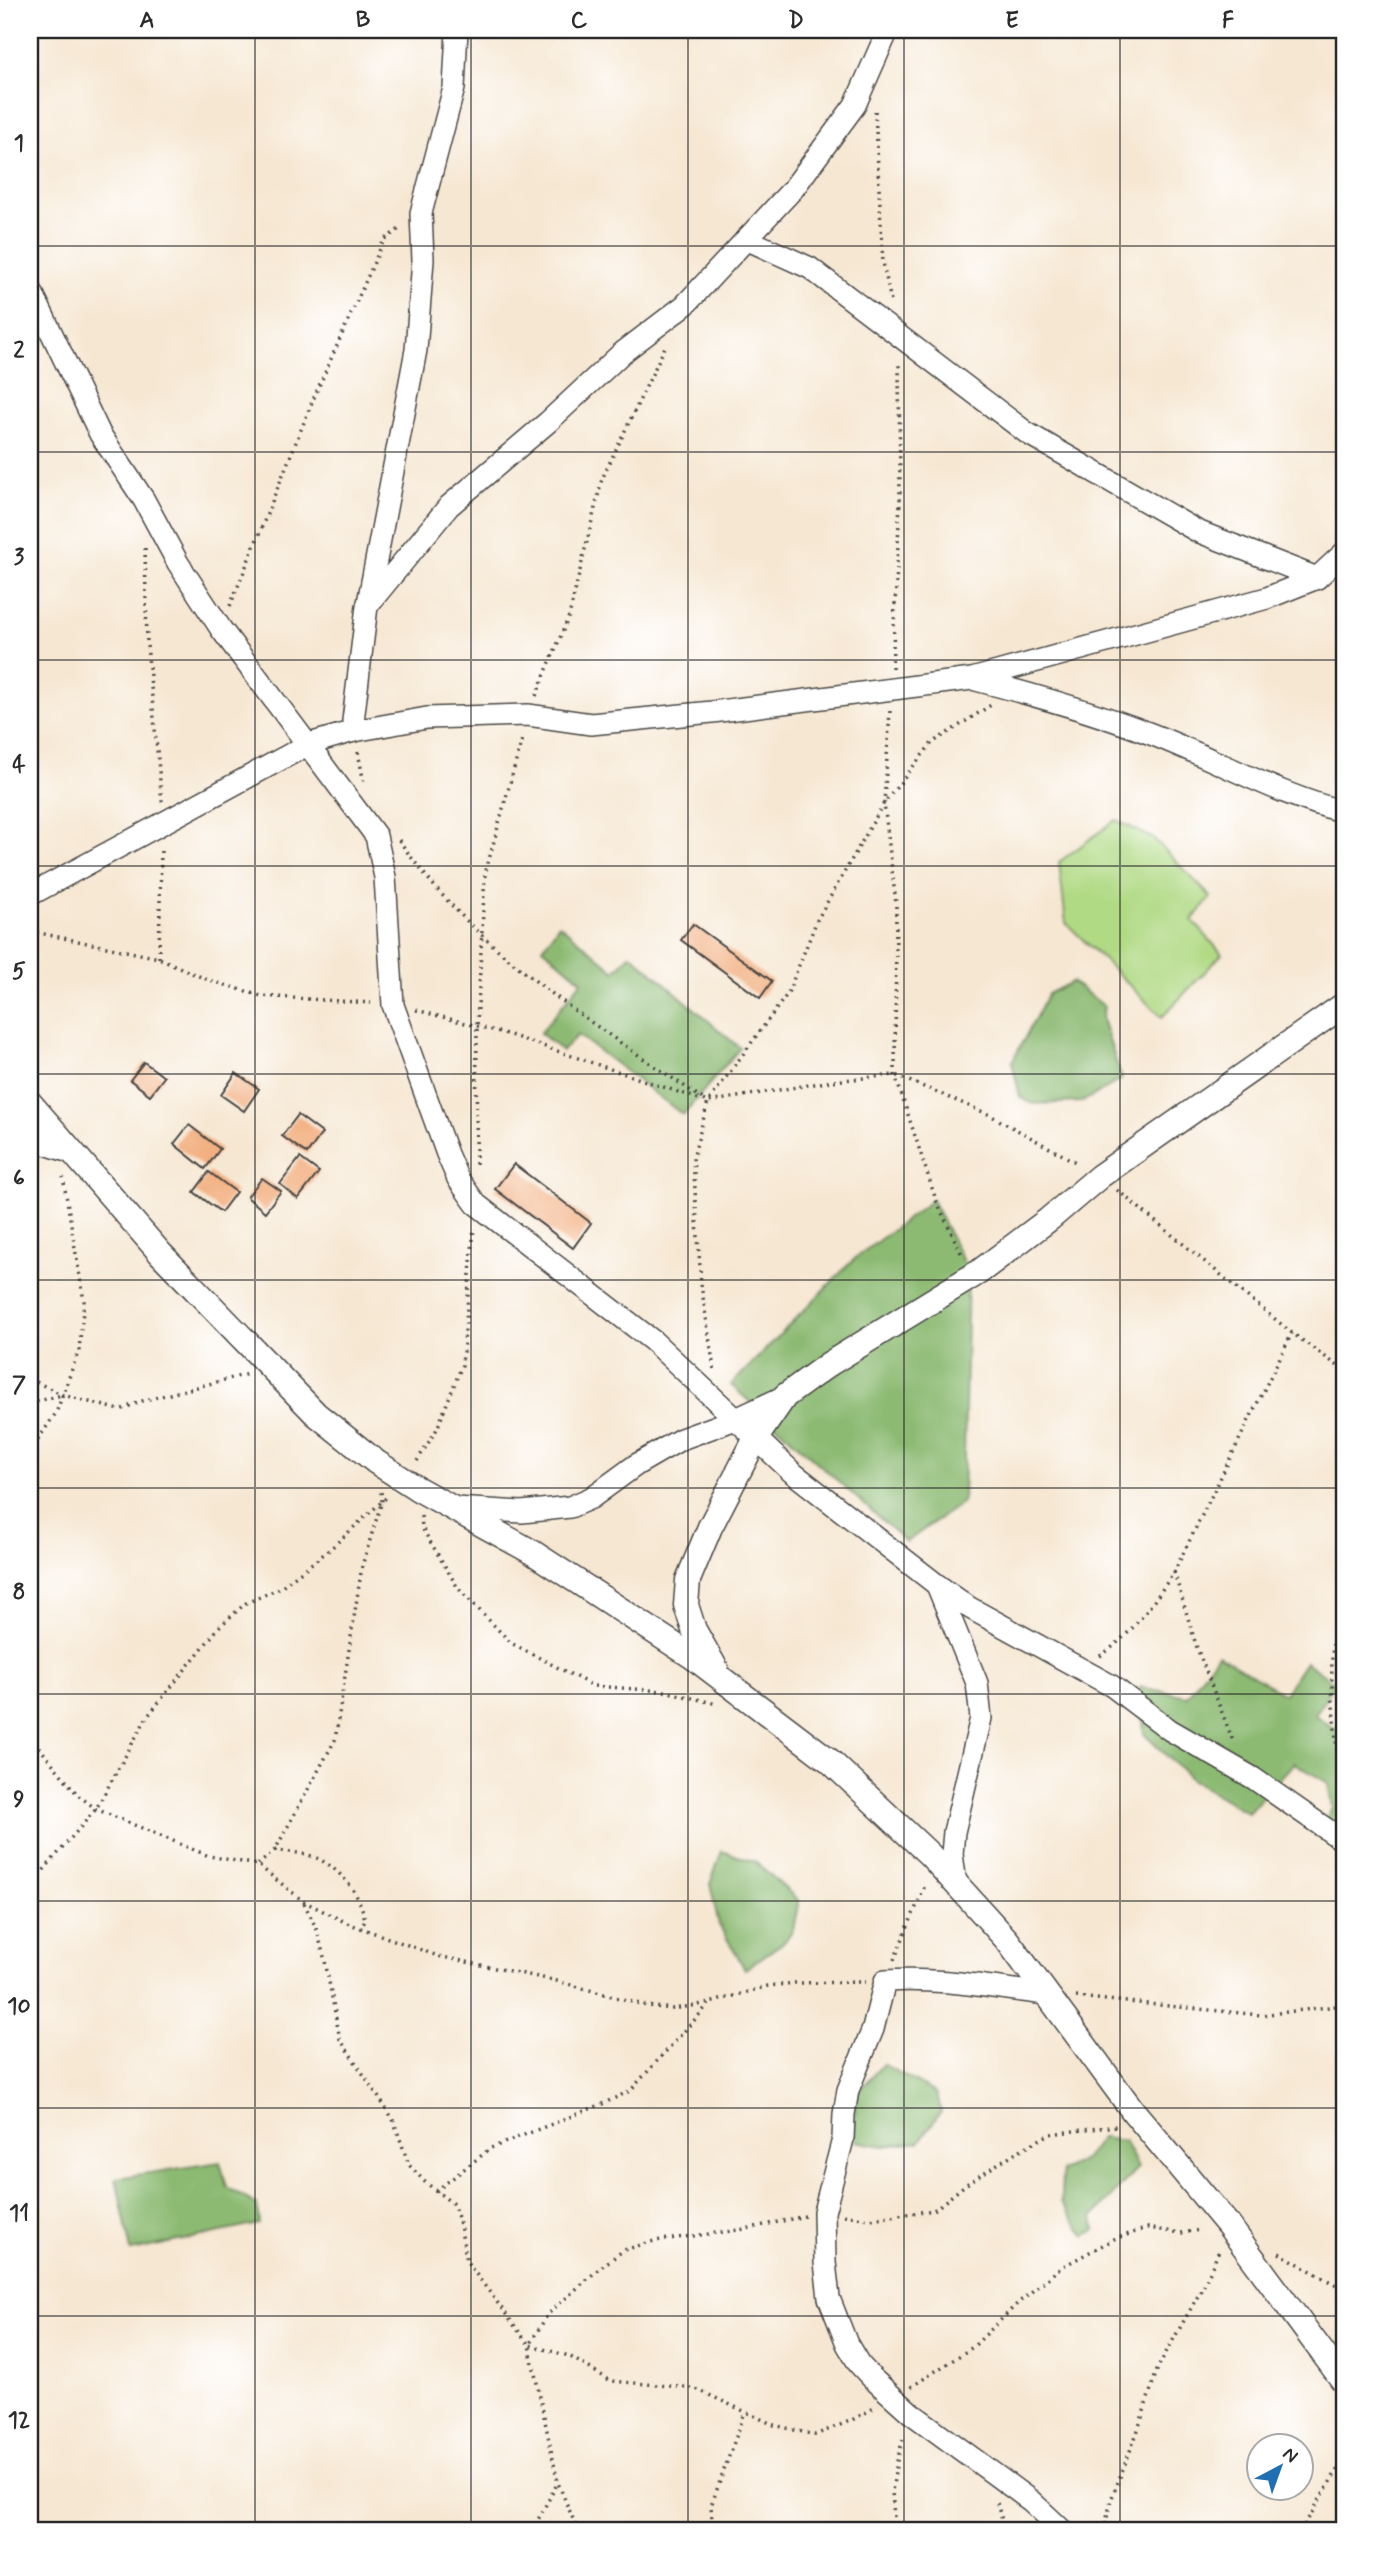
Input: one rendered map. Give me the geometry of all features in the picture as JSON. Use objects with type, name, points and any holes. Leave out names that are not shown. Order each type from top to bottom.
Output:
[{"type":"street","points":[[355,731],[353,722],[368,606],[416,350],[423,260],[421,213],[454,88],[457,30]]},
{"type":"street","points":[[368,606],[449,506],[548,422],[622,353],[685,305],[793,189],[855,105],[888,30]]},
{"type":"street","points":[[746,239],[810,268],[1027,433],[1197,531],[1317,578]]},
{"type":"street","points":[[30,288],[100,434],[144,500],[178,563],[221,629],[376,836],[385,877],[393,1004],[447,1154],[458,1179],[475,1204],[653,1341],[793,1473],[936,1584],[970,1608],[1112,1686],[1170,1730],[1253,1778],[1345,1842]]},
{"type":"street","points":[[30,895],[309,744],[355,731],[427,718],[528,715],[591,724],[712,712],[972,679],[1267,598],[1317,578],[1345,552]]},
{"type":"street","points":[[972,679],[1017,690],[1150,733],[1311,803],[1345,812]]},
{"type":"street","points":[[455,1508],[522,1513],[570,1507],[591,1498],[636,1465],[681,1439],[736,1419],[785,1396],[829,1364],[979,1272],[1048,1220],[1100,1176],[1345,1004]]},
{"type":"street","points":[[30,1103],[65,1151],[316,1414],[376,1462],[411,1485],[532,1552],[693,1657],[830,1761],[937,1863],[1007,1940],[1133,2111],[1229,2226],[1345,2383]]},
{"type":"street","points":[[30,1139],[65,1151]]},
{"type":"street","points":[[721,1678],[694,1630],[685,1605],[688,1580],[710,1527],[756,1438],[785,1396]]},
{"type":"street","points":[[936,1584],[977,1683],[981,1718],[954,1832],[952,1854],[956,1884]]},
{"type":"street","points":[[1047,1994],[909,1979],[885,1981],[876,2021],[848,2090],[843,2139],[824,2212],[824,2225],[829,2298],[846,2344],[859,2364],[911,2413],[1031,2501],[1063,2531]]},
{"type":"path","points":[[221,629],[304,421],[384,240],[421,213]]},
{"type":"path","points":[[30,1886],[96,1809],[147,1717],[220,1626],[246,1603],[278,1589],[328,1551],[382,1501],[411,1485],[438,1429],[462,1366],[475,1204],[477,1026],[485,874],[528,715],[569,616],[602,479],[667,342]]},
{"type":"path","points":[[145,540],[147,645],[163,787],[159,958]]},
{"type":"path","points":[[719,1405],[701,1284],[692,1158],[708,1102],[788,993],[817,920],[884,803],[932,743],[974,714],[1017,690]]},
{"type":"path","points":[[394,832],[416,864],[482,935],[544,990],[708,1102]]},
{"type":"path","points":[[30,931],[159,958],[203,978],[261,996],[393,1004],[477,1026],[708,1102],[832,1081],[895,1075],[988,1114],[1100,1176],[1292,1333],[1345,1371]]},
{"type":"path","points":[[30,1451],[56,1413],[79,1350],[84,1301],[65,1151]]},
{"type":"path","points":[[1081,1669],[1107,1651],[1135,1626],[1174,1572],[1292,1333]]},
{"type":"path","points":[[30,1379],[62,1395],[120,1410],[142,1401],[272,1368]]},
{"type":"path","points":[[30,1403],[62,1395]]},
{"type":"path","points":[[258,1865],[275,1850],[335,1740],[362,1566],[382,1501],[376,1462]]},
{"type":"path","points":[[411,1485],[422,1528],[458,1588],[511,1643],[593,1686],[664,1691],[728,1707]]},
{"type":"path","points":[[1174,1572],[1202,1660],[1234,1744]]},
{"type":"path","points":[[1345,1604],[1339,1612],[1332,1637],[1337,1757],[1345,1802]]},
{"type":"path","points":[[30,1736],[78,1795],[96,1809],[209,1856],[258,1865],[303,1901],[361,1928],[438,1956],[557,1981],[647,2006],[673,2009],[782,1985],[885,1981],[923,1888],[937,1863]]},
{"type":"path","points":[[275,1850],[318,1859],[350,1884],[362,1905],[365,1921],[361,1928]]},
{"type":"path","points":[[303,1901],[317,1930],[340,2039],[393,2119],[409,2165],[453,2204],[467,2262],[529,2345],[558,2483],[578,2531]]},
{"type":"path","points":[[1047,1994],[1261,2015],[1345,2005]]},
{"type":"path","points":[[436,2191],[491,2148],[629,2091],[710,2003]]},
{"type":"path","points":[[529,2345],[569,2356],[611,2381],[694,2388],[774,2425],[815,2435],[850,2421],[973,2347],[1018,2303],[1060,2268],[1114,2239],[1148,2228],[1181,2233],[1229,2226]]},
{"type":"path","points":[[1104,2531],[1111,2500],[1137,2433],[1158,2367],[1204,2285],[1229,2226]]},
{"type":"path","points":[[1277,2252],[1345,2290]]},
{"type":"path","points":[[713,2531],[711,2506],[745,2412]]},
{"type":"path","points":[[895,2531],[892,2491],[897,2461],[911,2413]]},
{"type":"path","points":[[1301,2531],[1345,2458]]},
{"type":"path","points":[[532,2531],[558,2483]]},
{"type":"path","points":[[30,2529],[36,2531]]},
{"type":"green space","points":[[1116,820],[1154,839],[1211,897],[1192,920],[1222,954],[1162,1017],[1066,923],[1059,862]]},
{"type":"green space","points":[[559,924],[615,971],[631,954],[740,1048],[683,1115],[578,1035],[562,1051],[540,1033],[582,981],[543,948]]},
{"type":"green space","points":[[1072,982],[1104,1006],[1102,1019],[1122,1079],[1082,1102],[1033,1104],[1020,1097],[1012,1062],[1048,994]]},
{"type":"green space","points":[[932,1200],[968,1271],[963,1502],[906,1542],[731,1385],[853,1260]]},
{"type":"green space","points":[[1218,1654],[1284,1694],[1305,1662],[1335,1683],[1315,1715],[1345,1736],[1345,1828],[1340,1835],[1324,1824],[1332,1808],[1328,1783],[1294,1763],[1248,1813],[1192,1780],[1144,1734],[1140,1687],[1187,1696]]},
{"type":"green space","points":[[722,1851],[756,1862],[799,1901],[793,1929],[785,1941],[745,1969],[719,1925],[710,1884]]},
{"type":"green space","points":[[883,2064],[937,2094],[941,2112],[919,2142],[884,2146],[856,2141],[853,2132],[857,2093]]},
{"type":"green space","points":[[1101,2138],[1124,2141],[1138,2167],[1093,2217],[1095,2230],[1085,2236],[1061,2202],[1062,2171],[1084,2160]]},
{"type":"green space","points":[[220,2162],[227,2187],[257,2205],[259,2224],[131,2251],[116,2178]]},
{"type":"building","points":[[693,924],[772,981],[760,998],[681,940]]},
{"type":"building","points":[[144,1062],[164,1077],[150,1095],[130,1080]]},
{"type":"building","points":[[236,1073],[259,1089],[244,1111],[221,1095]]},
{"type":"building","points":[[298,1115],[322,1133],[307,1154],[282,1136]]},
{"type":"building","points":[[189,1125],[220,1149],[205,1169],[174,1144]]},
{"type":"building","points":[[300,1158],[319,1172],[298,1199],[280,1184]]},
{"type":"building","points":[[514,1164],[591,1223],[573,1248],[495,1189]]},
{"type":"building","points":[[209,1172],[236,1192],[221,1212],[194,1192]]},
{"type":"building","points":[[262,1178],[281,1191],[265,1212],[247,1197]]}]
